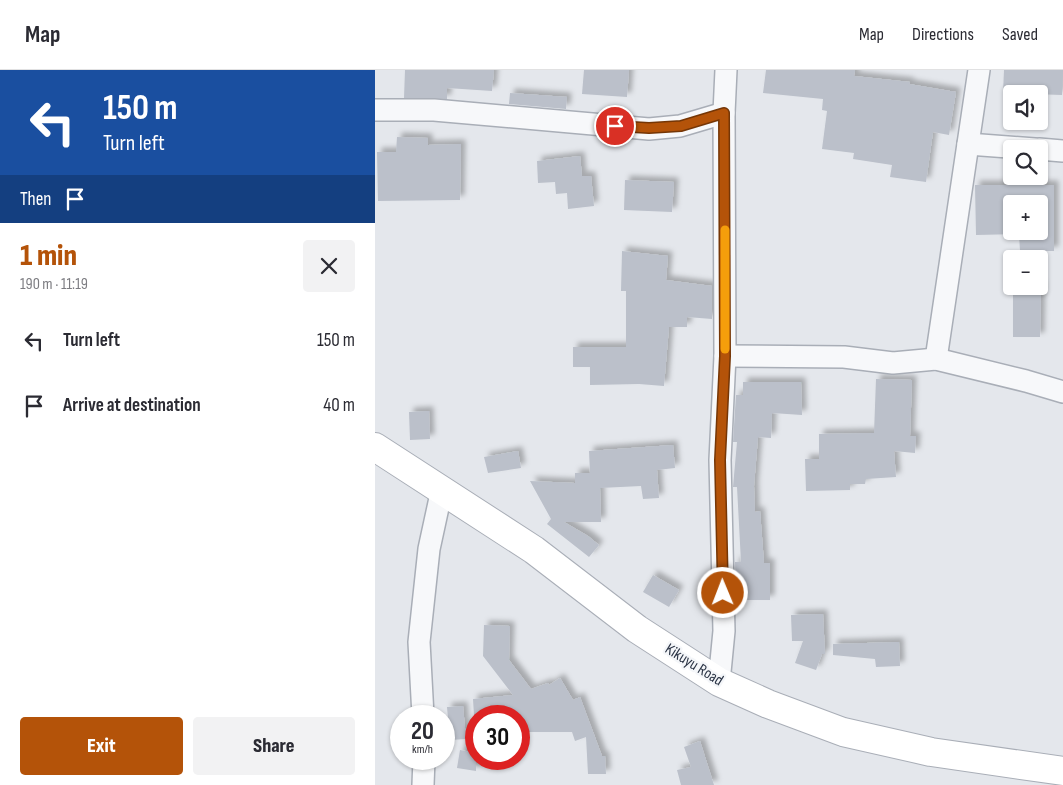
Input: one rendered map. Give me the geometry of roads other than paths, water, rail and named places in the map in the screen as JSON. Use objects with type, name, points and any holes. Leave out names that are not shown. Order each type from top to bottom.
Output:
[{"type":"main road","name":"Kikuyu Road","points":[[375,447],[534,550],[637,629],[719,682],[768,704],[843,732],[931,752],[1063,771]]},
{"type":"street","points":[[719,682],[724,631],[720,460],[725,356],[724,113],[726,70]]},
{"type":"street","points":[[936,359],[979,70]]},
{"type":"street","points":[[375,110],[434,110],[649,128],[681,126],[724,113]]},
{"type":"street","points":[[968,144],[1003,147]]},
{"type":"street","points":[[1048,150],[1063,151]]},
{"type":"street","points":[[725,356],[844,357],[893,363],[936,359],[1063,392]]},
{"type":"street","points":[[422,705],[419,642],[429,549],[442,489]]},
{"type":"street","points":[[423,785],[424,770]]}]
